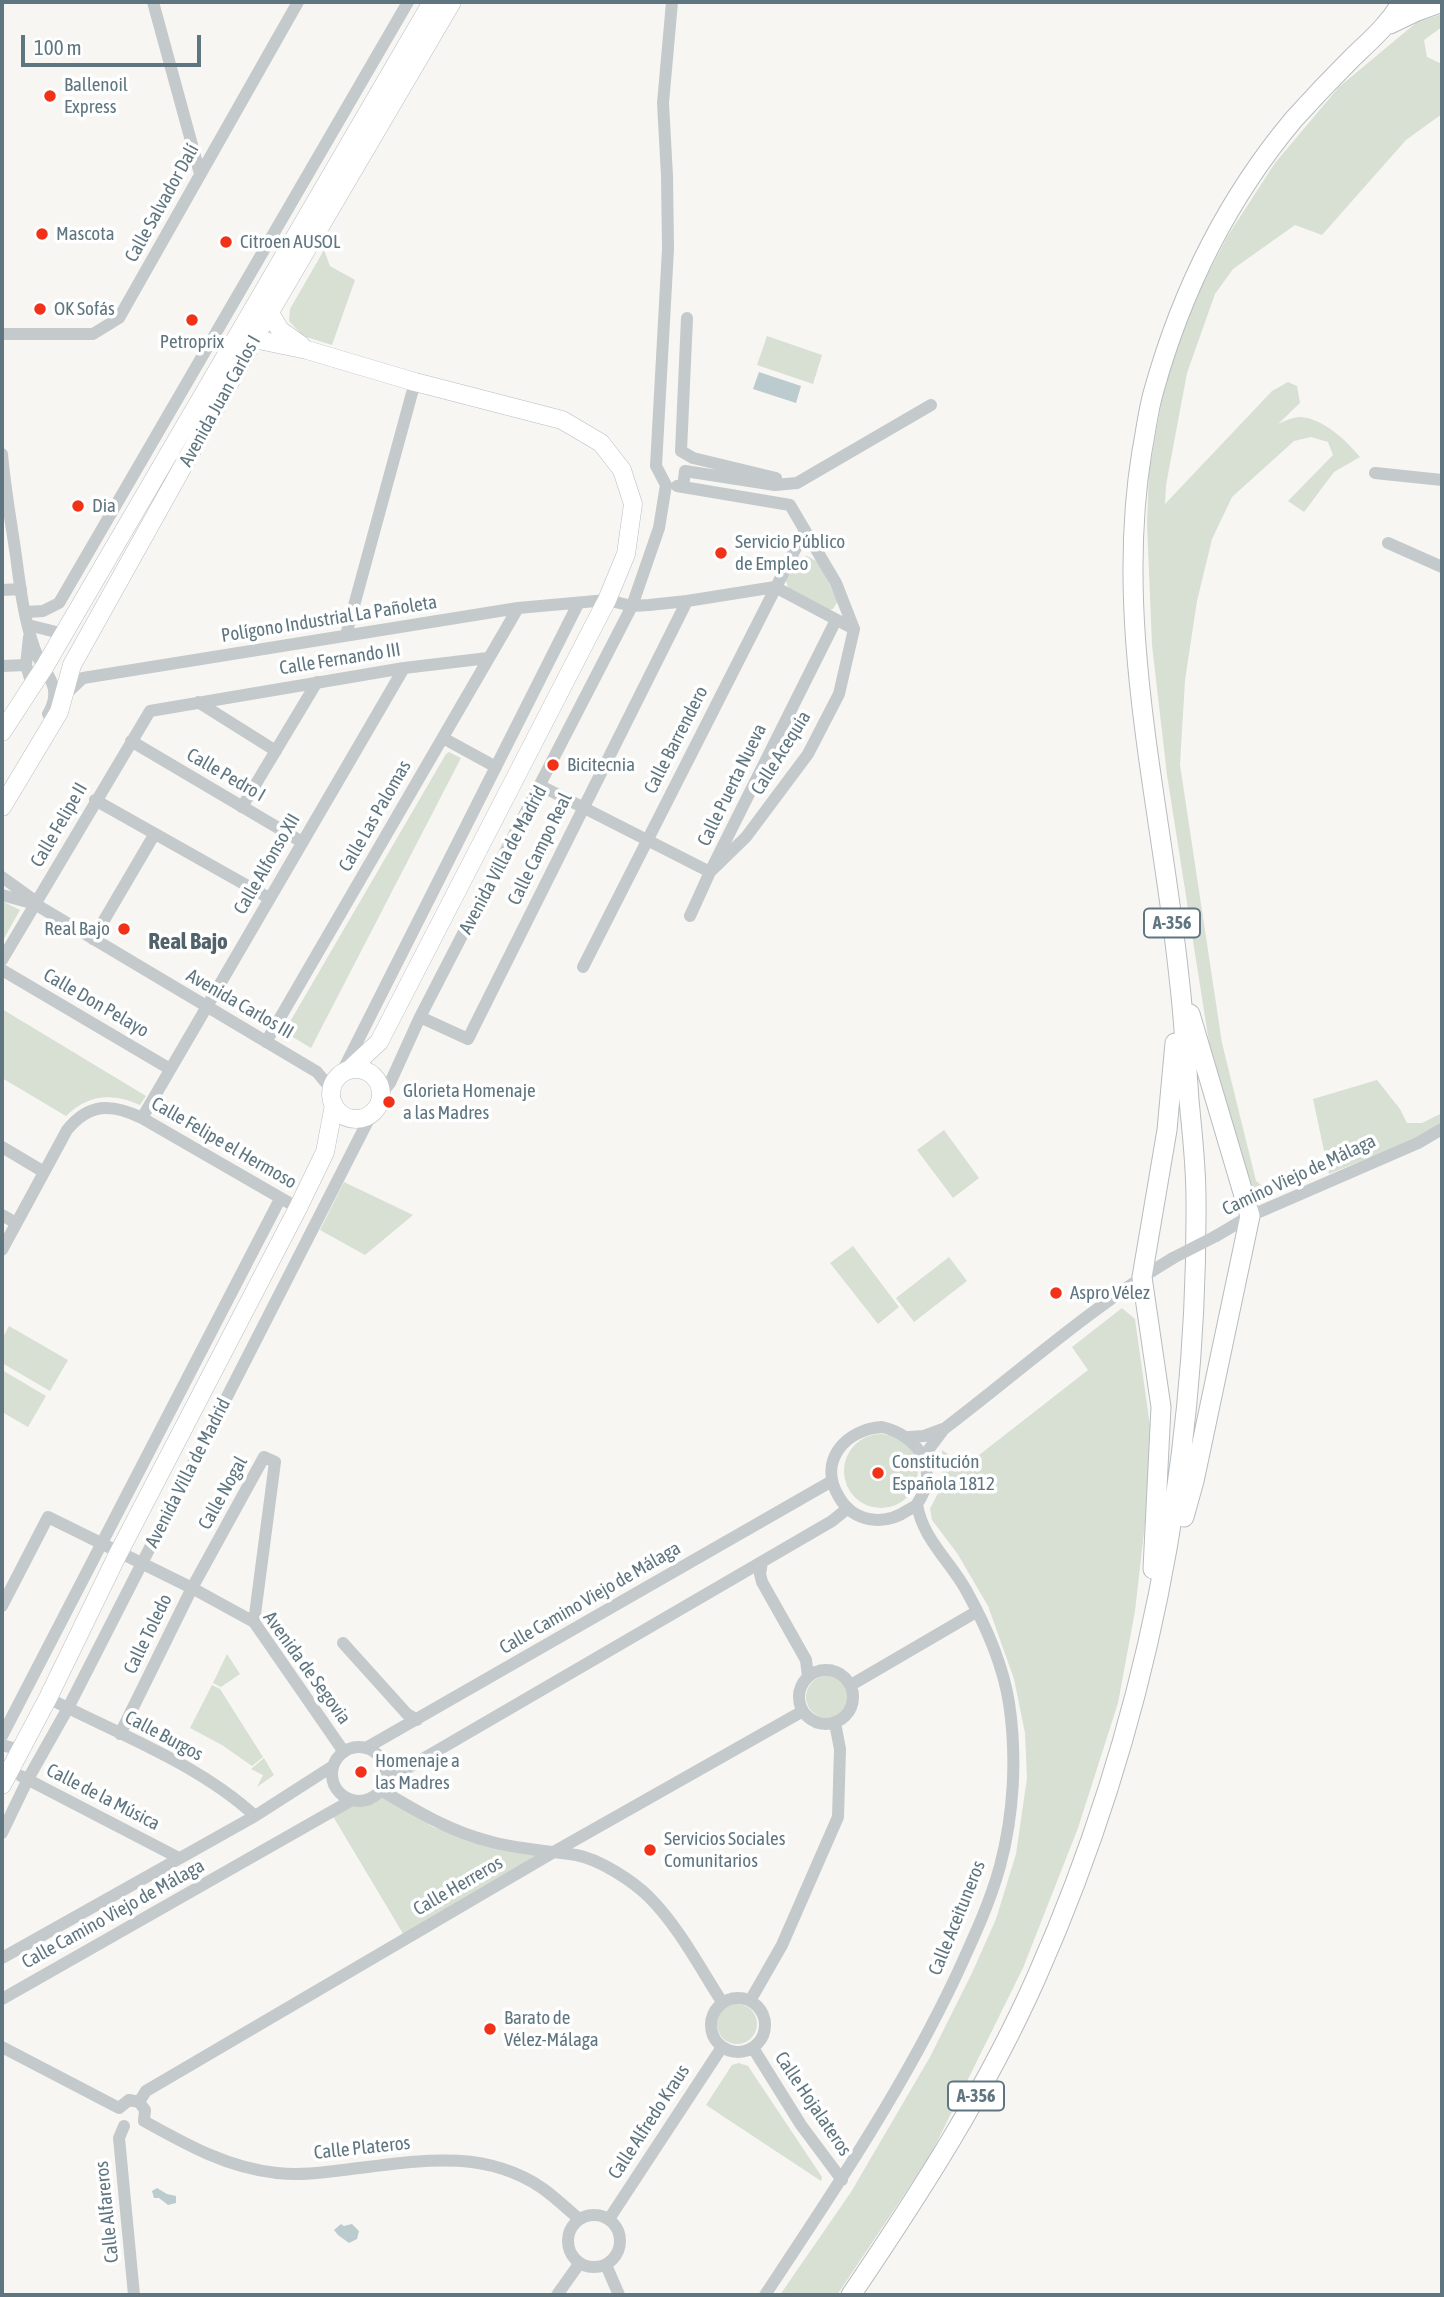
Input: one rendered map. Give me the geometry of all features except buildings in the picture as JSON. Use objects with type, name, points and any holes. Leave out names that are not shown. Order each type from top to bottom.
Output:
[{"type":"main road","name":"A-356","points":[[851,2295],[918,2196],[979,2091],[1035,1979],[1088,1849],[1120,1752],[1149,1638],[1178,1491],[1195,1301],[1196,1191],[1179,976],[1136,655],[1135,495],[1151,398],[1178,313],[1212,237],[1237,196],[1292,122],[1386,26],[1402,2]]},
{"type":"main road","name":"A-356","points":[[1386,26],[1417,10],[1442,2]]},
{"type":"main road","points":[[1162,1582],[1180,1533],[1194,1481],[1250,1216],[1179,976]]},
{"type":"main road","points":[[1149,1638],[1161,1407],[1142,1277],[1167,1130],[1179,976]]},
{"type":"street","points":[[153,2],[200,174]]},
{"type":"street","name":"Calle Salvador Dalí","points":[[2,334],[93,334],[119,318],[298,2]]},
{"type":"street","points":[[26,612],[43,611],[59,603],[408,2]]},
{"type":"street","name":"Avenida Juan Carlos I","points":[[2,732],[45,667],[432,2]]},
{"type":"street","name":"Avenida Juan Carlos I","points":[[2,807],[59,712],[72,665],[254,339],[452,2]]},
{"type":"street","points":[[672,2],[663,103],[668,250],[656,466],[666,485],[790,505],[836,583],[854,629]]},
{"type":"street","points":[[270,313],[280,330],[307,349]]},
{"type":"street","points":[[687,318],[681,451],[693,458],[797,483]]},
{"type":"street","points":[[254,339],[307,349],[415,382],[562,420],[601,443],[622,470],[633,504],[626,554],[607,600],[379,1042],[339,1082]]},
{"type":"street","points":[[346,635],[415,382]]},
{"type":"street","points":[[683,487],[685,471],[775,485],[797,483],[931,405]]},
{"type":"street","points":[[2,454],[3,481],[29,629],[36,655],[45,667],[54,688],[52,707],[31,745],[29,761]]},
{"type":"street","points":[[1375,473],[1442,480]]},
{"type":"street","name":"Avenida Villa de Madrid","points":[[380,1089],[390,1083],[420,1017],[632,606],[659,528],[666,485]]},
{"type":"street","name":"Calle Barrendero","points":[[583,967],[805,530]]},
{"type":"street","points":[[1388,544],[1442,568]]},
{"type":"street","points":[[607,600],[632,606],[687,601],[775,587],[854,629]]},
{"type":"street","points":[[2,590],[21,589]]},
{"type":"street","name":"Polígono Industrial La Pañoleta","points":[[65,695],[83,678],[518,608],[607,600]]},
{"type":"street","name":"Calle Campo Real","points":[[420,1017],[468,1039],[687,601]]},
{"type":"street","points":[[4,1779],[298,1208],[325,1152],[339,1082],[578,604]]},
{"type":"street","name":"Calle Las Palomas","points":[[267,1042],[518,608]]},
{"type":"street","name":"Calle Puerta Nueva","points":[[541,786],[710,872],[836,620]]},
{"type":"street","points":[[29,629],[64,634]]},
{"type":"street","points":[[29,629],[26,665],[32,685]]},
{"type":"street","name":"Calle Acequia","points":[[690,916],[710,872],[746,837],[808,754],[839,694],[854,629]]},
{"type":"street","name":"Calle Fernando III","points":[[150,711],[404,668],[488,658]]},
{"type":"street","points":[[2,666],[26,665]]},
{"type":"street","name":"Calle Alfonso XII","points":[[142,1118],[404,668]]},
{"type":"street","points":[[242,807],[317,682]]},
{"type":"street","points":[[198,702],[276,751]]},
{"type":"street","name":"Calle Felipe II","points":[[2,960],[150,711]]},
{"type":"street","points":[[443,738],[496,767]]},
{"type":"street","name":"Calle Pedro I","points":[[131,741],[302,842]]},
{"type":"street","points":[[95,800],[269,898]]},
{"type":"street","points":[[93,939],[153,835]]},
{"type":"street","name":"Avenida Carlos III","points":[[2,877],[34,900],[35,904]]},
{"type":"street","name":"Avenida Carlos III","points":[[2,895],[35,904],[317,1072],[339,1082]]},
{"type":"street","name":"Calle Don Pelayo","points":[[2,970],[170,1069]]},
{"type":"street","points":[[325,1152],[380,1101],[379,1042]]},
{"type":"street","points":[[339,1082],[365,1071],[373,1076],[380,1089]]},
{"type":"street","points":[[339,1082],[344,1116],[364,1116]]},
{"type":"street","name":"Calle Felipe el Hermoso","points":[[2,1247],[67,1130],[78,1117],[96,1108],[116,1108],[142,1118],[298,1208]]},
{"type":"street","name":"Avenida Villa de Madrid","points":[[2,1833],[141,1564],[364,1116]]},
{"type":"street","name":"Camino Viejo de Málaga","points":[[1142,1277],[1250,1216],[1418,1143],[1442,1129]]},
{"type":"street","points":[[2,1147],[44,1172]]},
{"type":"street","points":[[2,1736],[280,1199]]},
{"type":"street","points":[[2,1215],[16,1223]]},
{"type":"street","points":[[925,1462],[929,1450],[944,1429],[1142,1277]]},
{"type":"street","points":[[883,1427],[909,1437],[925,1462],[926,1478],[917,1504],[897,1517],[879,1521],[868,1519],[848,1508],[838,1496],[832,1481],[836,1453],[844,1441],[868,1428],[883,1427]]},
{"type":"street","points":[[909,1437],[924,1436],[944,1429]]},
{"type":"street","name":"Calle Nogal","points":[[192,1588],[264,1457],[275,1462],[254,1622]]},
{"type":"street","name":"Calle Camino Viejo de Málaga","points":[[366,1748],[832,1481]]},
{"type":"street","name":"Calle Aceituneros","points":[[765,2295],[842,2180],[908,2070],[976,1932],[1000,1866],[1011,1806],[1014,1750],[1009,1702],[992,1645],[965,1590],[922,1526],[917,1504]]},
{"type":"street","points":[[383,1785],[386,1770],[382,1760],[375,1752],[366,1748],[344,1752],[333,1766],[335,1787],[342,1795],[363,1801],[373,1797],[383,1785],[832,1521],[848,1508]]},
{"type":"street","name":"Avenida de Segovia","points":[[2,1606],[48,1517],[118,1554],[192,1588],[254,1622],[344,1752]]},
{"type":"street","points":[[897,1517],[922,1526]]},
{"type":"street","points":[[762,1562],[762,1582],[806,1661],[808,1677],[800,1693],[803,1711],[817,1723],[835,1723],[849,1712],[853,1703],[850,1685],[838,1673],[820,1671],[806,1661]]},
{"type":"street","points":[[734,1578],[745,1576],[762,1582]]},
{"type":"street","name":"Calle Toledo","points":[[120,1734],[192,1588]]},
{"type":"street","points":[[850,1685],[976,1612]]},
{"type":"street","points":[[343,1643],[407,1714],[416,1720]]},
{"type":"street","points":[[808,1677],[820,1671]]},
{"type":"street","name":"Calle Burgos","points":[[48,1698],[173,1760],[237,1799],[255,1816]]},
{"type":"street","name":"Calle Herreros","points":[[139,2102],[146,2091],[552,1853],[803,1711]]},
{"type":"street","points":[[750,2001],[782,1945],[838,1817],[841,1749],[835,1723]]},
{"type":"street","points":[[2,1745],[20,1751]]},
{"type":"street","name":"Calle Camino Viejo de Málaga","points":[[2,1958],[255,1816],[333,1766]]},
{"type":"street","name":"Calle de la Música","points":[[4,1779],[28,1779],[179,1858]]},
{"type":"street","points":[[383,1785],[432,1821],[490,1842],[579,1856],[615,1871],[649,1897],[678,1934],[722,2003]]},
{"type":"street","name":"Calle Camino Viejo de Málaga","points":[[2,1999],[352,1800]]},
{"type":"street","points":[[741,1998],[750,2001],[759,2008],[765,2029],[761,2040],[753,2048],[732,2052],[722,2047],[715,2039],[711,2019],[722,2003],[741,1998]]},
{"type":"street","points":[[2,2047],[119,2108]]},
{"type":"street","name":"Calle Alfredo Kraus","points":[[609,2219],[722,2047]]},
{"type":"street","name":"Calle Hojalateros","points":[[753,2048],[801,2125],[842,2180]]},
{"type":"street","points":[[129,2100],[139,2102],[145,2110],[144,2121],[133,2127],[124,2126],[118,2116],[119,2108],[129,2100]]},
{"type":"street","name":"Calle Plateros","points":[[144,2121],[194,2149],[225,2162],[251,2170],[280,2174],[310,2174],[415,2161],[467,2160],[491,2165],[541,2188],[579,2219]]},
{"type":"street","name":"Calle Alfareros","points":[[124,2126],[119,2138],[134,2295]]},
{"type":"street","points":[[589,2215],[609,2219],[620,2237],[620,2248],[615,2258],[597,2268],[579,2263],[571,2256],[567,2246],[571,2226],[589,2215]]},
{"type":"street","points":[[557,2295],[579,2263]]},
{"type":"street","points":[[606,2265],[619,2295]]},
{"type":"shaded area","points":[[1442,14],[1442,27],[1424,40],[1427,57],[1442,64],[1442,114],[1406,140],[1322,235],[1295,225],[1233,269],[1215,294],[1187,373],[1166,485],[1165,504],[1272,391],[1288,382],[1297,386],[1300,403],[1278,424],[1297,417],[1317,421],[1341,438],[1360,457],[1334,472],[1304,512],[1288,501],[1333,455],[1328,442],[1311,437],[1294,441],[1232,497],[1212,539],[1197,601],[1185,680],[1180,765],[1222,1043],[1256,1181],[1270,1192],[1270,1197],[1260,1197],[1249,1188],[1210,1049],[1167,775],[1152,645],[1147,524],[1149,473],[1165,381],[1195,299],[1227,237],[1275,163],[1339,87],[1417,22]]},
{"type":"shaded area","points":[[324,250],[330,266],[355,280],[332,345],[303,336],[289,321],[290,309]]},
{"type":"shaded area","points":[[767,336],[822,355],[813,384],[757,365]]},
{"type":"shaded area","points":[[759,372],[801,386],[796,403],[753,389]]},
{"type":"shaded area","points":[[807,556],[818,562],[838,601],[833,609],[827,610],[789,590],[785,578],[796,558]]},
{"type":"shaded area","points":[[449,752],[461,758],[311,1048],[284,1032]]},
{"type":"shaded area","points":[[2,901],[20,910],[2,942]]},
{"type":"shaded area","points":[[2,1009],[146,1096],[140,1105],[110,1097],[92,1100],[83,1103],[66,1116],[2,1078]]},
{"type":"shaded area","points":[[1377,1080],[1400,1109],[1407,1123],[1422,1123],[1442,1113],[1442,1123],[1406,1143],[1329,1174],[1313,1099]]},
{"type":"shaded area","points":[[944,1130],[979,1178],[953,1198],[917,1150]]},
{"type":"shaded area","points":[[344,1182],[413,1215],[365,1255],[320,1230]]},
{"type":"shaded area","points":[[853,1246],[899,1307],[878,1324],[830,1263]]},
{"type":"shaded area","points":[[949,1257],[967,1281],[914,1322],[896,1298]]},
{"type":"shaded area","points":[[1122,1308],[1135,1319],[1150,1426],[1146,1515],[1135,1611],[1118,1703],[1078,1828],[1023,1968],[930,2156],[837,2295],[780,2295],[851,2192],[930,2057],[996,1919],[1016,1854],[1027,1778],[1025,1733],[1014,1679],[988,1606],[957,1553],[932,1520],[930,1509],[940,1489],[943,1470],[942,1450],[965,1466],[1088,1370],[1072,1347]]},
{"type":"shaded area","points":[[9,1326],[68,1360],[50,1391],[2,1363],[2,1339]]},
{"type":"shaded area","points":[[2,1370],[46,1396],[28,1427],[2,1412]]},
{"type":"shaded area","points":[[881,1434],[895,1437],[907,1445],[915,1457],[918,1471],[915,1485],[907,1497],[895,1505],[881,1508],[867,1505],[855,1497],[847,1485],[844,1471],[847,1457],[855,1445],[867,1437]]},
{"type":"shaded area","points":[[227,1654],[240,1674],[221,1687],[213,1683]]},
{"type":"shaded area","points":[[827,1676],[842,1682],[848,1697],[842,1712],[827,1718],[812,1712],[806,1697],[812,1682]]},
{"type":"shaded area","points":[[212,1685],[220,1689],[263,1757],[252,1766],[222,1745],[190,1728]]},
{"type":"shaded area","points":[[264,1758],[274,1775],[257,1787],[263,1775],[251,1769]]},
{"type":"shaded area","points":[[379,1795],[433,1827],[491,1845],[539,1855],[405,1937],[331,1813],[351,1799],[365,1805]]},
{"type":"shaded area","points":[[737,2004],[745,2005],[751,2010],[756,2016],[756,2032],[751,2038],[745,2043],[737,2044],[729,2043],[723,2038],[718,2032],[717,2024],[718,2016],[723,2010],[729,2005]]},
{"type":"shaded area","points":[[739,2063],[748,2066],[822,2177],[821,2181],[706,2105],[732,2065]]},
{"type":"shaded area","points":[[157,2188],[176,2196],[176,2203],[168,2205],[159,2198],[154,2198],[152,2191]]},
{"type":"shaded area","points":[[341,2224],[352,2224],[359,2231],[357,2239],[349,2243],[338,2235],[334,2230]]},
{"type":"place","name":"Ballenoil Express","points":[[50,96]]},
{"type":"place","name":"Mascota","points":[[42,234]]},
{"type":"place","name":"Citroen AUSOL","points":[[226,242]]},
{"type":"place","name":"OK Sofás","points":[[40,309]]},
{"type":"place","name":"Petroprix","points":[[192,320]]},
{"type":"place","name":"Dia","points":[[78,506]]},
{"type":"place","name":"Servicio Público de Empleo","points":[[721,553]]},
{"type":"place","name":"Bicitecnia","points":[[553,765]]},
{"type":"place","name":"Real Bajo","points":[[124,929]]},
{"type":"place","name":"Glorieta Homenaje a las Madres","points":[[389,1102]]},
{"type":"place","name":"Aspro Vélez","points":[[1056,1293]]},
{"type":"place","name":"Constitución Española 1812","points":[[878,1473]]},
{"type":"place","name":"Homenaje a las Madres","points":[[361,1772]]},
{"type":"place","name":"Servicios Sociales Comunitarios","points":[[650,1850]]},
{"type":"place","name":"Barato de Vélez-Málaga","points":[[490,2029]]},
{"type":"district","name":"Real Bajo","points":[[188,942]]}]
